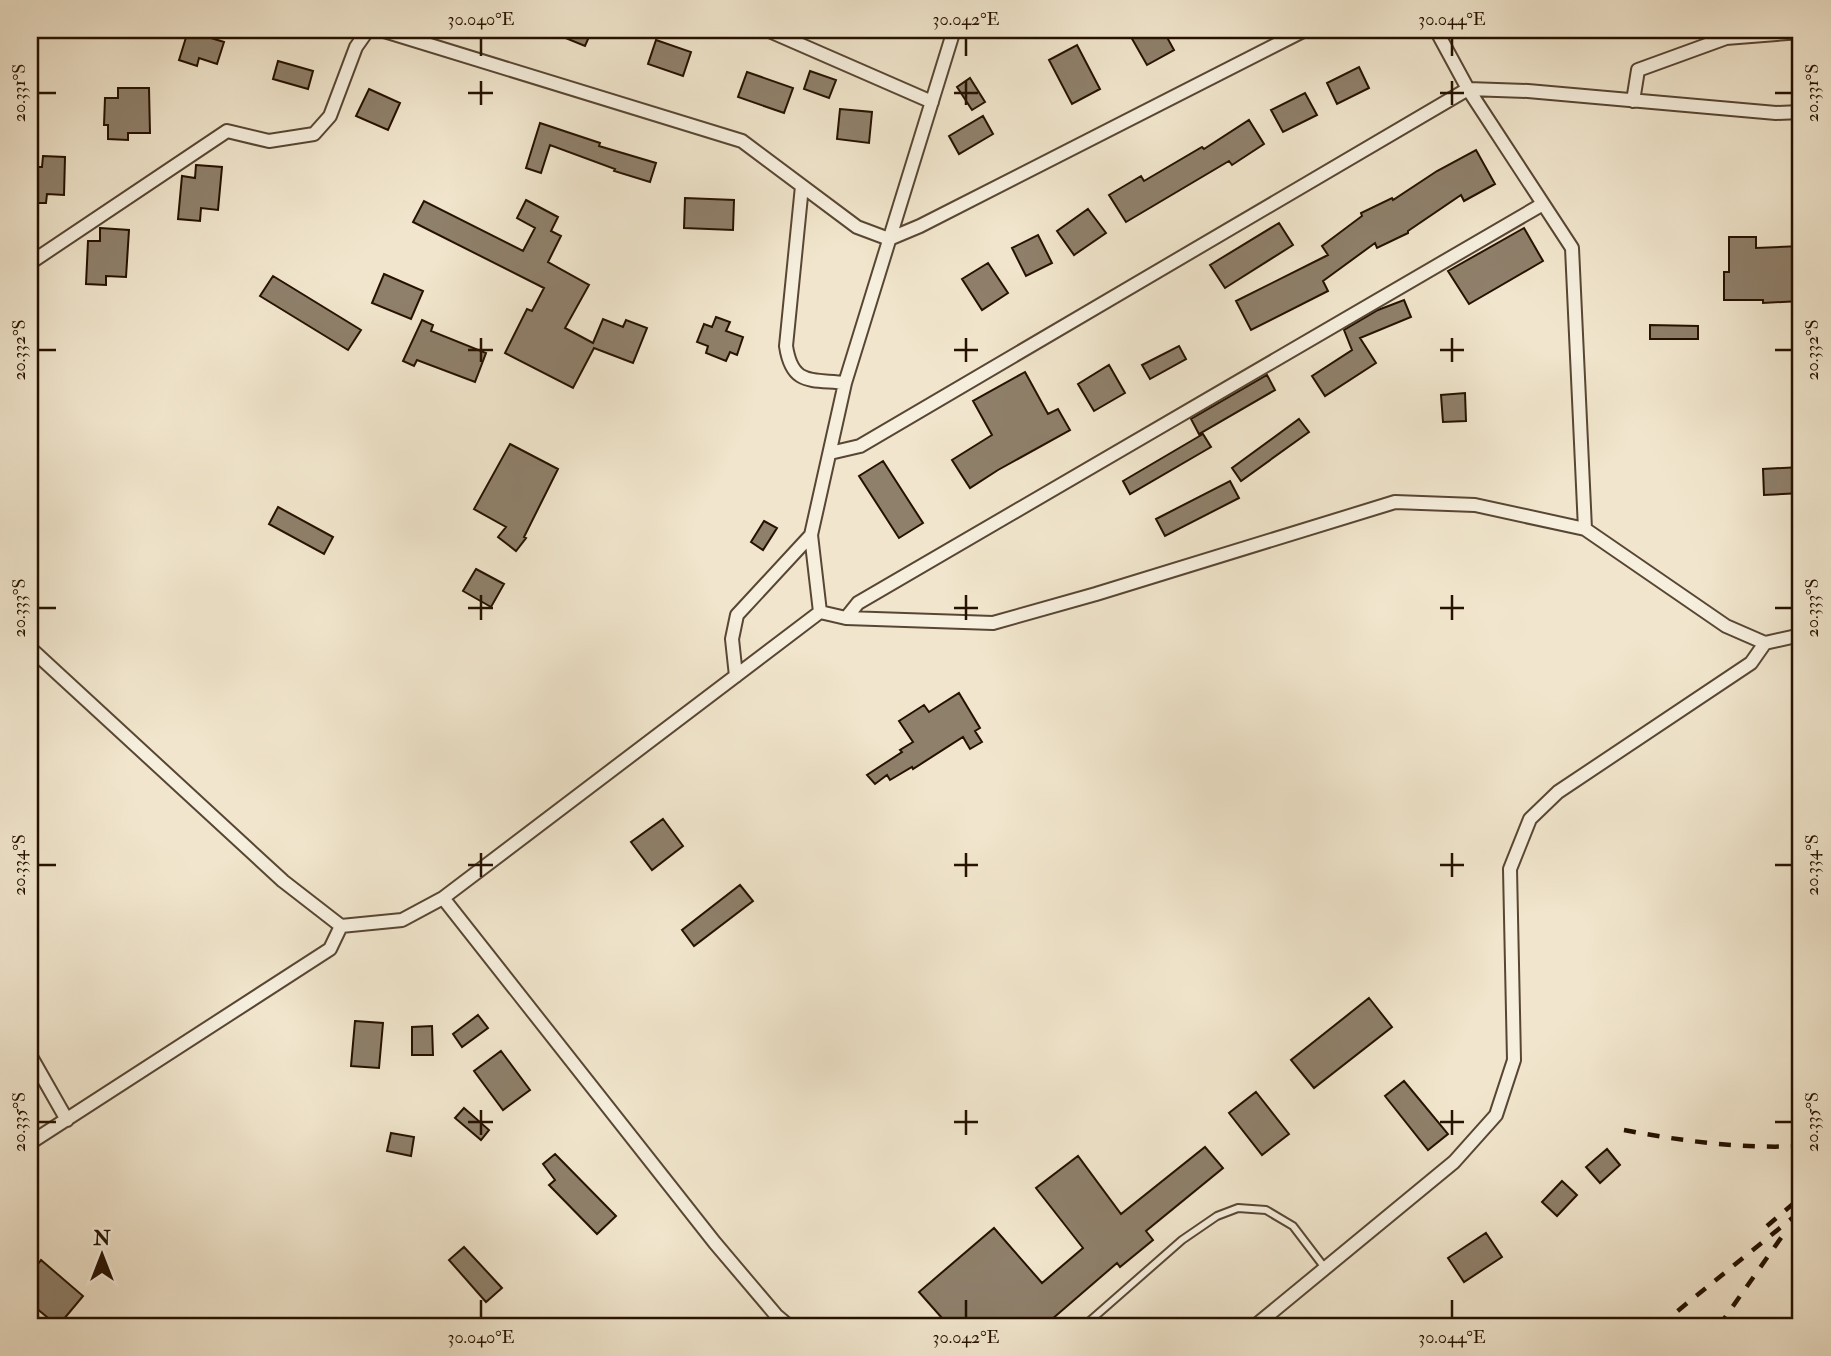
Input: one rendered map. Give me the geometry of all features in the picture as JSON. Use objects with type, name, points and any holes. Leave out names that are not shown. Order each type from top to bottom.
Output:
[{"type":"street","points":[[30,264],[228,131],[270,141],[314,134],[330,116],[356,47],[368,30]]},
{"type":"street","points":[[382,30],[742,141],[858,227],[889,239],[920,226],[1304,30]]},
{"type":"street","points":[[767,30],[932,102]]},
{"type":"street","points":[[820,612],[811,534],[845,383],[954,30]]},
{"type":"street","points":[[1436,30],[1468,89],[1572,248],[1585,529]]},
{"type":"street","points":[[1633,101],[1638,71],[1726,38],[1801,32]]},
{"type":"street","points":[[830,453],[860,446],[1468,89],[1776,113],[1801,112]]},
{"type":"street","points":[[802,186],[786,346],[789,365],[795,373],[807,379],[845,383]]},
{"type":"street","points":[[846,618],[858,603],[1543,204]]},
{"type":"street","points":[[820,612],[846,618],[993,622],[1096,594],[1395,502],[1475,505],[1585,529],[1726,626],[1765,643],[1801,635]]},
{"type":"street","points":[[736,676],[732,639],[737,615],[811,534]]},
{"type":"street","points":[[30,648],[283,881],[341,926],[402,920],[443,898],[820,612]]},
{"type":"street","points":[[1255,1326],[1454,1162],[1496,1115],[1514,1060],[1510,869],[1530,819],[1558,792],[1751,663],[1765,643]]},
{"type":"street","points":[[443,898],[715,1243],[776,1315],[789,1326]]},
{"type":"street","points":[[30,1143],[330,949],[341,926]]},
{"type":"street","points":[[30,1055],[67,1120]]},
{"type":"lane","points":[[1084,1326],[1182,1240],[1217,1216],[1238,1208],[1266,1210],[1293,1226],[1325,1268]]},
{"type":"building","points":[[546,30],[592,30],[585,46]]},
{"type":"building","points":[[1127,30],[1163,30],[1174,50],[1147,65]]},
{"type":"building","points":[[188,31],[224,42],[217,64],[199,58],[197,66],[179,60]]},
{"type":"building","points":[[656,40],[691,52],[683,76],[648,64]]},
{"type":"building","points":[[1077,45],[1100,89],[1072,104],[1049,60]]},
{"type":"building","points":[[278,61],[313,71],[308,89],[273,79]]},
{"type":"building","points":[[1359,67],[1369,88],[1337,104],[1327,83]]},
{"type":"building","points":[[810,71],[836,80],[829,98],[804,89]]},
{"type":"building","points":[[747,72],[793,88],[784,113],[738,97]]},
{"type":"building","points":[[970,78],[985,102],[972,110],[957,87]]},
{"type":"building","points":[[118,88],[149,88],[150,133],[128,133],[128,140],[108,139],[108,125],[104,125],[105,98],[118,98]]},
{"type":"building","points":[[369,89],[400,103],[388,130],[356,116]]},
{"type":"building","points":[[1305,93],[1317,115],[1283,132],[1271,110]]},
{"type":"building","points":[[840,109],[872,112],[869,143],[837,139]]},
{"type":"building","points":[[983,116],[993,134],[959,154],[949,136]]},
{"type":"building","points":[[1249,120],[1264,144],[1232,165],[1229,161],[1126,222],[1109,195],[1141,176],[1144,181],[1202,147],[1204,149]]},
{"type":"building","points":[[540,123],[600,143],[599,146],[656,163],[650,182],[614,171],[615,169],[550,145],[541,173],[526,168]]},
{"type":"building","points":[[1476,150],[1495,184],[1464,201],[1461,195],[1408,233],[1377,248],[1375,243],[1323,281],[1328,291],[1251,330],[1236,301],[1328,255],[1322,246],[1362,216],[1361,213],[1392,198],[1393,200],[1437,171]]},
{"type":"building","points":[[43,156],[65,157],[64,195],[47,194],[46,203],[30,203],[30,167],[42,167]]},
{"type":"building","points":[[196,165],[222,167],[218,210],[201,208],[200,221],[178,219],[182,176],[195,178]]},
{"type":"building","points":[[685,198],[734,200],[733,230],[684,228]]},
{"type":"building","points":[[526,200],[558,217],[551,231],[561,236],[548,262],[589,285],[565,328],[593,343],[603,319],[623,327],[626,320],[647,328],[633,363],[594,348],[573,388],[505,353],[527,309],[532,311],[544,288],[413,222],[424,201],[523,251],[535,228],[517,218]]},
{"type":"building","points":[[1088,209],[1106,233],[1074,255],[1057,231]]},
{"type":"building","points":[[1279,223],[1293,245],[1225,288],[1210,265]]},
{"type":"building","points":[[100,228],[129,230],[126,277],[106,276],[106,285],[86,284],[88,241],[100,241]]},
{"type":"building","points":[[1524,228],[1543,261],[1469,304],[1448,271]]},
{"type":"building","points":[[1038,235],[1052,263],[1026,276],[1012,248]]},
{"type":"building","points":[[1729,237],[1756,237],[1756,248],[1801,246],[1801,301],[1763,303],[1763,300],[1724,300],[1724,272],[1729,272]]},
{"type":"building","points":[[988,263],[1008,293],[982,310],[962,279]]},
{"type":"building","points":[[384,274],[423,291],[411,319],[372,303]]},
{"type":"building","points":[[273,276],[361,330],[348,350],[260,296]]},
{"type":"building","points":[[1404,300],[1411,317],[1360,338],[1376,363],[1325,396],[1312,376],[1352,350],[1344,330],[1378,310]]},
{"type":"building","points":[[716,317],[730,322],[726,331],[743,337],[737,355],[730,352],[726,361],[706,353],[708,346],[697,342],[704,324],[712,327]]},
{"type":"building","points":[[422,320],[433,325],[431,331],[486,353],[475,382],[417,360],[414,366],[403,361]]},
{"type":"building","points":[[1650,325],[1698,326],[1698,339],[1650,339]]},
{"type":"building","points":[[1179,346],[1186,359],[1150,379],[1142,365]]},
{"type":"building","points":[[1109,365],[1125,393],[1094,411],[1078,384]]},
{"type":"building","points":[[1025,372],[1048,414],[1058,409],[1070,430],[970,488],[952,460],[992,435],[973,401]]},
{"type":"building","points":[[1267,375],[1275,390],[1199,434],[1191,419]]},
{"type":"building","points":[[1465,393],[1466,421],[1443,422],[1441,395]]},
{"type":"building","points":[[1299,419],[1309,432],[1241,481],[1232,468]]},
{"type":"building","points":[[1203,434],[1211,447],[1130,494],[1123,481]]},
{"type":"building","points":[[510,444],[558,469],[524,537],[526,538],[516,551],[498,537],[506,527],[474,509]]},
{"type":"building","points":[[883,461],[923,523],[899,538],[859,476]]},
{"type":"building","points":[[1801,467],[1801,493],[1764,495],[1763,469]]},
{"type":"building","points":[[1230,481],[1239,498],[1165,536],[1156,519]]},
{"type":"building","points":[[278,507],[333,537],[324,554],[269,524]]},
{"type":"building","points":[[764,521],[777,528],[763,550],[751,542]]},
{"type":"building","points":[[476,569],[504,584],[491,607],[463,591]]},
{"type":"building","points":[[959,693],[980,728],[975,731],[982,742],[970,749],[963,737],[913,769],[912,767],[890,780],[887,775],[875,784],[867,775],[913,742],[899,721],[924,705],[929,712]]},
{"type":"building","points":[[663,819],[683,846],[652,870],[631,842]]},
{"type":"building","points":[[740,885],[753,901],[694,946],[682,930]]},
{"type":"building","points":[[1369,998],[1392,1027],[1314,1088],[1291,1060]]},
{"type":"building","points":[[478,1015],[488,1028],[462,1047],[453,1034]]},
{"type":"building","points":[[355,1021],[383,1023],[379,1068],[351,1066]]},
{"type":"building","points":[[432,1026],[433,1055],[412,1055],[412,1027]]},
{"type":"building","points":[[501,1051],[530,1090],[503,1110],[474,1071]]},
{"type":"building","points":[[1404,1081],[1448,1134],[1428,1150],[1385,1096]]},
{"type":"building","points":[[1256,1092],[1289,1134],[1262,1155],[1229,1113]]},
{"type":"building","points":[[464,1108],[489,1130],[481,1140],[455,1118]]},
{"type":"building","points":[[391,1133],[414,1137],[411,1156],[387,1151]]},
{"type":"building","points":[[1205,1147],[1223,1168],[1146,1231],[1153,1240],[1120,1267],[1117,1263],[1044,1326],[949,1326],[919,1292],[994,1228],[1042,1283],[1083,1248],[1036,1188],[1078,1156],[1121,1214]]},
{"type":"building","points":[[1607,1149],[1620,1165],[1600,1183],[1586,1167]]},
{"type":"building","points":[[555,1154],[616,1216],[597,1234],[549,1185],[555,1180],[543,1164]]},
{"type":"building","points":[[1562,1181],[1577,1195],[1557,1216],[1542,1202]]},
{"type":"building","points":[[1486,1233],[1502,1257],[1464,1282],[1448,1258]]},
{"type":"building","points":[[464,1247],[502,1288],[486,1302],[449,1260]]},
{"type":"building","points":[[30,1256],[38,1264],[41,1260],[83,1296],[58,1326],[30,1303]]},
{"type":"railway","points":[[1624,1130],[1712,1143],[1801,1146]]},
{"type":"railway","points":[[1767,1226],[1801,1197]]},
{"type":"railway","points":[[1659,1326],[1801,1211]]},
{"type":"railway","points":[[1719,1326],[1783,1235]]}]
